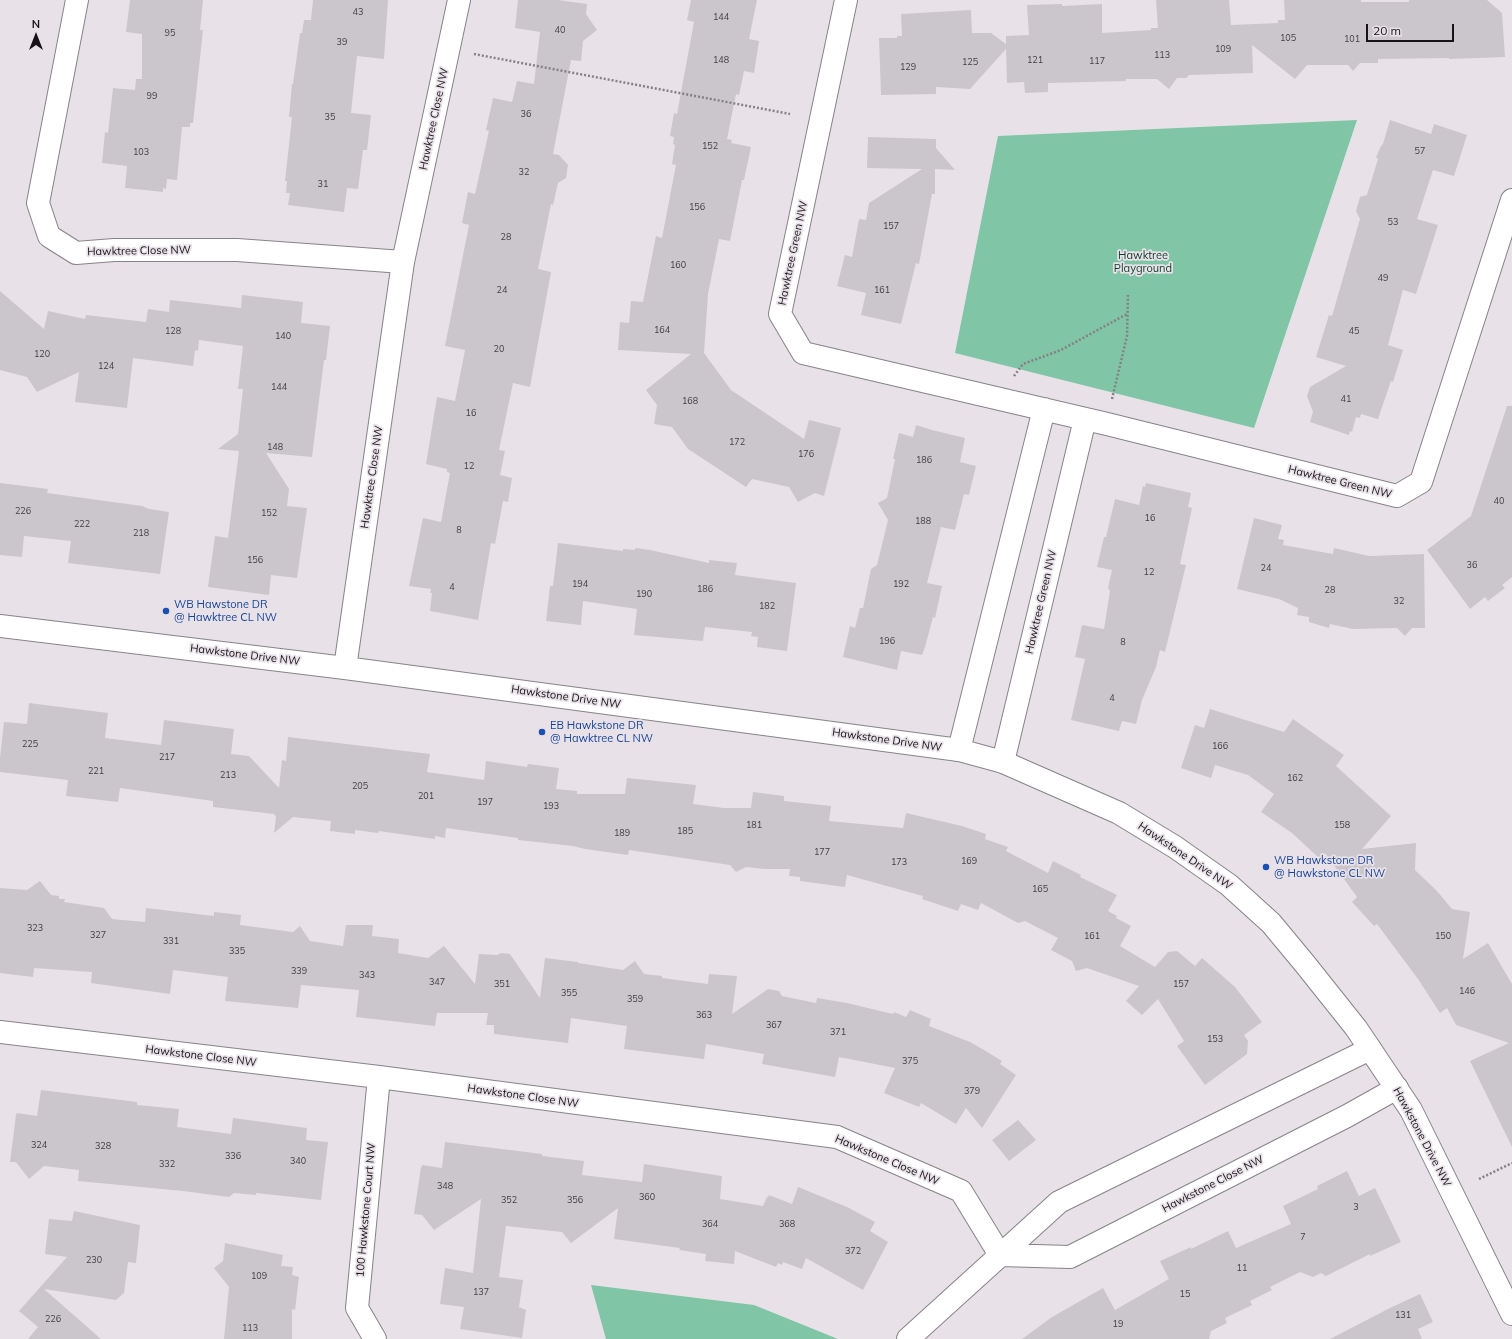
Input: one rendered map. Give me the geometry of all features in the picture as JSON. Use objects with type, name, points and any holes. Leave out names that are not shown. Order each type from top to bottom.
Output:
[{"type":"street","name":"Hawktree Close NW","points":[[77,0],[38,203],[48,236],[76,253],[114,250],[236,250],[403,262]]},
{"type":"street","name":"Hawktree Close NW","points":[[345,668],[403,262],[460,0]]},
{"type":"street","name":"Hawktree Green NW","points":[[846,0],[780,314],[803,352],[1044,409],[1397,496],[1421,482],[1512,200]]},
{"type":"street","points":[[959,750],[1044,409]]},
{"type":"street","name":"Hawktree Green NW","points":[[1003,762],[1085,419]]},
{"type":"street","name":"Hawkstone Drive NW","points":[[0,626],[345,668],[959,750],[1003,762],[1119,813],[1176,847],[1229,885],[1276,928],[1356,1028],[1397,1088],[1414,1117],[1512,1314]]},
{"type":"street","name":"Hawkstone Close NW","points":[[0,1032],[379,1077],[836,1137],[961,1191],[1000,1254],[1070,1257],[1346,1116],[1397,1088]]},
{"type":"street","points":[[908,1339],[1059,1202],[1370,1049]]},
{"type":"street","name":"100 Hawkstone Court NW","points":[[375,1339],[358,1308],[379,1077]]},
{"type":"path","points":[[473,54],[790,114]]},
{"type":"path","points":[[1112,399],[1127,336],[1128,296]]},
{"type":"path","points":[[1013,376],[1023,364],[1061,350],[1127,314]]},
{"type":"path","points":[[1479,1179],[1512,1163]]},
{"type":"green space","name":"Hawktree Playground","points":[[1357,120],[1254,428],[955,353],[998,136]]},
{"type":"green space","points":[[591,1285],[754,1305],[838,1339],[606,1339]]},
{"type":"building","points":[[130,0],[203,0],[200,30],[203,30],[193,123],[190,123],[190,127],[182,127],[177,180],[167,179],[166,189],[163,188],[163,192],[125,188],[127,166],[102,163],[105,132],[108,133],[113,88],[135,90],[136,79],[142,79],[142,34],[126,32]]},
{"type":"building","points":[[313,0],[388,0],[384,59],[357,56],[351,113],[371,115],[367,150],[363,150],[358,189],[347,188],[344,212],[288,205],[290,193],[286,193],[287,181],[285,181],[292,117],[289,117],[292,84],[300,33],[302,33],[304,20],[311,20]]},
{"type":"building","points":[[518,0],[558,0],[587,4],[586,14],[597,30],[583,41],[581,61],[571,60],[553,154],[559,155],[568,165],[566,178],[558,183],[553,205],[551,204],[538,269],[551,272],[530,387],[513,383],[499,450],[505,451],[500,475],[512,478],[508,502],[503,501],[495,544],[491,543],[478,620],[430,611],[431,589],[409,586],[423,518],[441,522],[450,473],[447,472],[447,469],[426,464],[437,397],[455,401],[465,350],[445,346],[469,225],[462,223],[468,192],[475,194],[489,131],[486,130],[493,98],[512,102],[517,81],[534,84],[540,32],[515,28]]},
{"type":"building","points":[[691,0],[757,0],[749,39],[759,41],[754,73],[744,71],[739,95],[736,94],[727,139],[732,140],[731,143],[751,147],[744,180],[742,180],[730,241],[719,239],[708,294],[704,353],[731,390],[804,439],[809,420],[841,428],[824,496],[815,493],[798,502],[789,487],[752,479],[746,487],[688,449],[672,427],[654,424],[657,405],[646,390],[691,354],[618,350],[620,322],[629,323],[631,301],[643,302],[656,236],[662,238],[676,165],[672,164],[675,145],[673,144],[674,137],[670,136],[674,113],[677,114],[694,22],[687,20]]},
{"type":"building","points":[[1156,0],[1229,0],[1231,25],[1278,23],[1278,20],[1285,20],[1284,0],[1361,0],[1361,2],[1409,2],[1409,0],[1487,0],[1502,13],[1505,57],[1378,59],[1378,63],[1360,63],[1353,71],[1348,65],[1307,65],[1295,79],[1252,45],[1253,73],[1189,75],[1186,78],[1177,78],[1169,89],[1157,79],[1126,79],[1126,81],[1048,83],[1048,92],[1025,93],[1024,82],[1007,83],[1006,49],[970,89],[936,87],[936,94],[881,95],[879,38],[897,38],[897,36],[902,36],[901,14],[971,10],[972,33],[991,33],[1006,44],[1006,36],[1029,35],[1027,5],[1062,4],[1062,6],[1102,4],[1102,33],[1151,30],[1151,28],[1158,28]]},
{"type":"building","points":[[1390,120],[1431,134],[1434,124],[1467,135],[1454,176],[1433,170],[1417,219],[1438,225],[1416,294],[1403,290],[1388,345],[1403,350],[1393,382],[1391,381],[1378,419],[1361,414],[1360,418],[1356,417],[1352,432],[1350,431],[1349,435],[1310,422],[1313,412],[1307,396],[1310,387],[1346,366],[1316,357],[1329,315],[1332,316],[1360,219],[1356,211],[1360,197],[1367,195],[1378,159],[1376,157],[1383,144]]},
{"type":"building","points":[[868,137],[936,139],[936,148],[955,170],[935,169],[935,194],[932,194],[919,264],[916,263],[901,324],[861,315],[866,293],[837,286],[845,255],[852,257],[859,219],[866,220],[869,203],[922,169],[867,168]]},
{"type":"building","points":[[0,291],[44,329],[48,311],[85,319],[86,315],[146,322],[148,309],[169,312],[170,300],[241,308],[242,295],[303,302],[301,323],[330,326],[326,360],[324,360],[312,457],[266,453],[289,489],[287,506],[307,508],[297,578],[271,575],[269,595],[208,587],[215,536],[228,538],[239,451],[218,449],[238,434],[243,389],[238,389],[243,346],[199,340],[198,351],[195,350],[193,366],[133,358],[127,408],[75,402],[79,372],[37,392],[27,377],[0,370]]},
{"type":"building","points":[[1507,406],[1512,406],[1512,577],[1502,585],[1505,588],[1488,601],[1485,597],[1470,609],[1427,550],[1471,516]]},
{"type":"building","points":[[916,425],[965,438],[960,462],[976,466],[969,495],[964,494],[955,530],[941,527],[927,583],[942,586],[935,618],[933,617],[922,655],[901,651],[897,670],[843,657],[850,626],[855,628],[860,608],[863,608],[871,569],[877,565],[888,520],[878,503],[887,498],[899,433],[913,437]]},
{"type":"building","points":[[0,483],[48,489],[47,493],[142,506],[149,509],[169,512],[160,574],[68,563],[71,541],[24,536],[22,557],[0,555]]},
{"type":"building","points":[[1146,483],[1191,493],[1188,507],[1192,508],[1180,564],[1186,565],[1165,652],[1160,650],[1156,667],[1142,700],[1136,724],[1122,721],[1119,731],[1071,720],[1085,659],[1075,657],[1082,625],[1104,629],[1110,591],[1108,588],[1112,570],[1097,567],[1115,499],[1139,505],[1143,486],[1145,487]]},
{"type":"building","points":[[1254,518],[1282,525],[1278,539],[1284,540],[1283,545],[1333,554],[1334,548],[1369,556],[1424,554],[1425,628],[1412,628],[1405,636],[1397,628],[1353,629],[1330,624],[1329,628],[1309,622],[1309,617],[1297,615],[1298,608],[1279,599],[1237,589]]},
{"type":"building","points":[[558,543],[623,551],[623,549],[635,550],[635,548],[709,563],[709,560],[737,563],[735,575],[796,583],[787,651],[757,647],[758,637],[751,636],[752,632],[705,627],[703,641],[634,635],[637,609],[583,601],[581,625],[546,621],[550,586],[553,586]]},
{"type":"building","points":[[29,703],[108,713],[105,738],[161,745],[164,720],[234,729],[231,754],[249,756],[279,788],[282,760],[286,761],[288,737],[430,754],[427,772],[484,780],[486,761],[527,767],[528,764],[559,768],[556,789],[577,791],[577,794],[625,794],[627,778],[696,785],[693,804],[724,808],[751,808],[753,792],[784,796],[784,801],[831,806],[829,821],[903,828],[906,813],[962,826],[986,834],[985,839],[1008,847],[1006,851],[1048,873],[1053,861],[1081,875],[1080,877],[1117,895],[1108,911],[1117,916],[1116,918],[1131,926],[1120,946],[1155,967],[1168,952],[1177,951],[1195,966],[1202,958],[1235,987],[1262,1022],[1244,1035],[1248,1041],[1247,1054],[1205,1085],[1177,1046],[1184,1041],[1158,999],[1142,1015],[1126,1001],[1139,986],[1087,968],[1076,971],[1072,961],[1051,950],[1058,938],[1025,921],[1018,923],[981,903],[978,910],[961,904],[958,911],[922,899],[923,896],[847,875],[845,887],[800,881],[800,877],[789,876],[790,869],[746,867],[736,872],[730,865],[629,850],[628,855],[573,846],[518,840],[518,838],[446,828],[445,838],[435,836],[435,839],[379,831],[378,833],[355,830],[355,834],[330,831],[331,821],[293,817],[274,833],[276,817],[274,814],[213,807],[213,801],[120,788],[118,802],[66,796],[68,780],[0,772],[4,722],[27,724]]},
{"type":"building","points":[[1210,709],[1284,732],[1293,719],[1344,755],[1336,766],[1391,816],[1362,849],[1416,843],[1415,870],[1437,891],[1452,909],[1470,912],[1463,959],[1488,943],[1512,984],[1512,1147],[1470,1061],[1509,1043],[1456,1025],[1447,1008],[1440,1013],[1418,979],[1377,924],[1374,926],[1352,902],[1357,897],[1325,853],[1320,859],[1292,833],[1261,812],[1274,794],[1248,775],[1215,765],[1211,778],[1181,768],[1195,725],[1204,728]]},
{"type":"building","points":[[40,881],[51,895],[59,896],[59,899],[65,899],[64,902],[104,908],[112,919],[145,922],[146,908],[214,916],[214,912],[241,915],[240,925],[293,932],[300,926],[310,941],[343,946],[346,925],[373,925],[372,936],[399,939],[398,953],[428,958],[444,946],[475,984],[479,954],[510,954],[540,998],[545,958],[623,970],[635,961],[644,974],[708,984],[709,974],[737,976],[732,1014],[768,989],[779,991],[782,996],[816,1003],[817,998],[847,1003],[893,1014],[894,1012],[906,1017],[910,1010],[931,1019],[929,1026],[970,1042],[1002,1061],[1000,1064],[1016,1075],[982,1128],[966,1108],[956,1124],[921,1103],[919,1107],[884,1093],[895,1068],[839,1057],[835,1077],[762,1064],[764,1054],[706,1044],[704,1059],[624,1049],[627,1026],[571,1018],[568,1043],[494,1034],[494,1025],[486,1025],[488,1013],[437,1013],[435,1026],[356,1017],[359,990],[301,985],[298,1008],[225,1001],[228,977],[173,970],[170,994],[91,983],[92,972],[34,968],[33,977],[0,973],[0,888],[27,890]]},
{"type":"building","points":[[41,1090],[137,1102],[137,1105],[179,1109],[177,1127],[231,1134],[233,1118],[307,1128],[306,1140],[328,1142],[321,1200],[256,1193],[256,1195],[234,1193],[229,1197],[78,1181],[79,1170],[44,1166],[29,1179],[16,1162],[10,1162],[16,1115],[17,1113],[37,1116]]},
{"type":"building","points":[[1018,1120],[1036,1140],[1009,1161],[992,1140]]},
{"type":"building","points":[[445,1142],[542,1154],[542,1156],[584,1161],[582,1175],[642,1182],[644,1164],[722,1176],[720,1199],[763,1206],[769,1195],[792,1204],[798,1187],[847,1207],[875,1222],[870,1231],[888,1242],[863,1290],[806,1258],[802,1269],[783,1262],[782,1265],[778,1263],[776,1267],[735,1251],[734,1264],[705,1261],[706,1254],[679,1250],[680,1248],[614,1239],[618,1208],[571,1243],[562,1232],[506,1226],[499,1277],[523,1280],[519,1307],[526,1310],[522,1338],[460,1329],[464,1307],[440,1304],[445,1268],[473,1273],[481,1199],[434,1230],[422,1215],[414,1214],[421,1167],[422,1165],[442,1168]]},
{"type":"building","points":[[1347,1171],[1359,1196],[1375,1188],[1401,1242],[1370,1256],[1370,1254],[1326,1276],[1321,1273],[1313,1277],[1300,1272],[1270,1287],[1272,1290],[1250,1301],[1252,1305],[1225,1318],[1227,1323],[1211,1331],[1209,1339],[1022,1339],[1052,1317],[1103,1288],[1115,1310],[1169,1279],[1160,1261],[1191,1247],[1191,1249],[1228,1231],[1236,1248],[1291,1224],[1283,1206],[1318,1189],[1317,1186]]},
{"type":"building","points":[[74,1211],[140,1225],[136,1263],[128,1262],[124,1293],[116,1300],[44,1289],[101,1339],[28,1339],[38,1327],[19,1311],[67,1257],[45,1254],[49,1219],[72,1221]]},
{"type":"building","points":[[225,1243],[283,1255],[281,1266],[293,1267],[292,1275],[299,1277],[295,1310],[292,1309],[292,1339],[224,1339],[229,1287],[214,1268],[223,1261]]},
{"type":"building","points":[[1420,1294],[1433,1322],[1418,1329],[1422,1339],[1330,1339],[1390,1308]]},
{"type":"place","name":"WB Hawstone DR @ Hawktree CL NW","points":[[166,611]]},
{"type":"place","name":"EB Hawkstone DR @ Hawktree CL NW","points":[[542,732]]},
{"type":"place","name":"WB Hawkstone DR @ Hawkstone CL NW","points":[[1266,867]]}]
